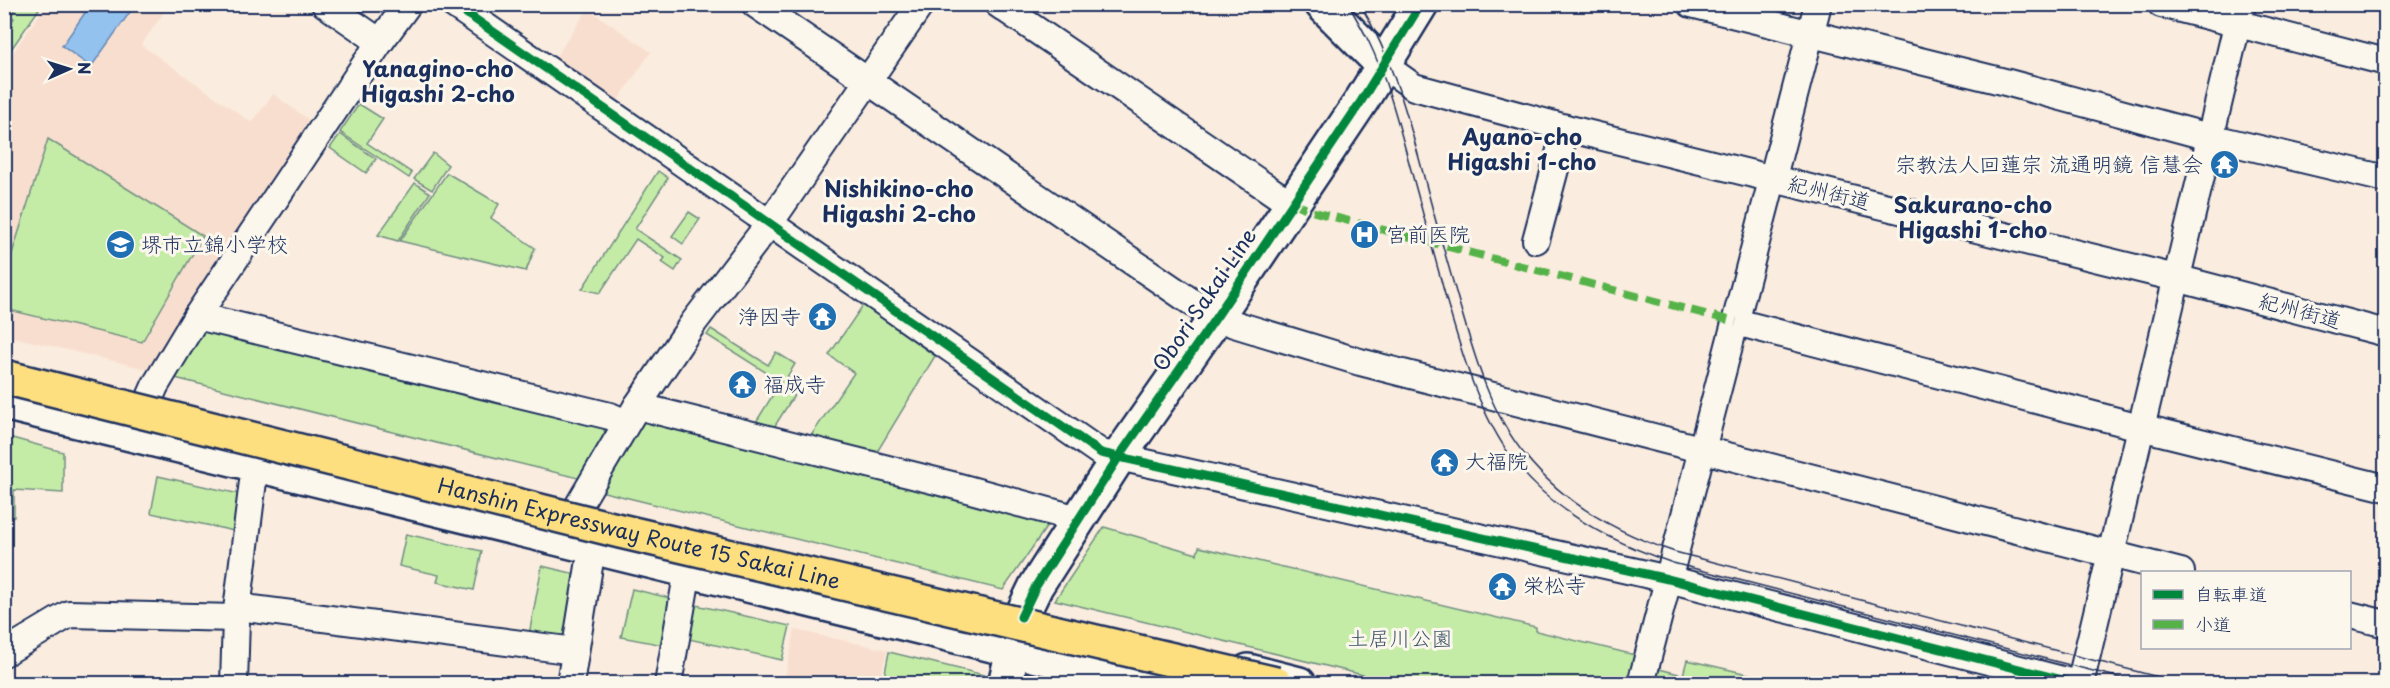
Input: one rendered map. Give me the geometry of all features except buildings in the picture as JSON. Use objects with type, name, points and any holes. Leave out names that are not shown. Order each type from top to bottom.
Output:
[{"type":"highway","name":"Hanshin Expressway Route 15 Sakai Line","points":[[4,377],[621,531],[1276,684]]},
{"type":"highway","name":"Hanshin Expressway Route 15 Sakai Line","points":[[4,397],[1177,684]]},
{"type":"street","points":[[325,4],[380,42]]},
{"type":"street","points":[[142,423],[155,386],[197,316],[380,42],[408,4]]},
{"type":"street","points":[[453,4],[1101,453],[1118,458],[1143,460],[1668,579],[2079,684],[2239,14]]},
{"type":"street","points":[[755,4],[867,83],[1199,307],[1234,324],[1360,362],[2173,571]]},
{"type":"street","points":[[574,513],[632,415],[694,322],[769,224],[921,4]]},
{"type":"street","points":[[998,4],[1276,194],[1293,202]]},
{"type":"street","points":[[1322,4],[1383,65]]},
{"type":"street","name":"Obori Sakai Line","points":[[1005,684],[1021,617],[1036,586],[1118,458],[1293,202],[1421,4]]},
{"type":"street","points":[[1691,4],[2009,83],[2209,137],[2385,178]]},
{"type":"street","points":[[1641,684],[1818,4]]},
{"type":"street","points":[[2161,4],[2239,14],[2385,62]]},
{"type":"street","name":"紀州街道","points":[[1383,65],[1414,87],[1566,128],[2176,278],[2385,333]]},
{"type":"street","points":[[1536,240],[1566,128]]},
{"type":"street","points":[[197,316],[610,416],[632,415],[956,486],[1078,519]]},
{"type":"street","points":[[1736,322],[2385,488]]},
{"type":"street","points":[[4,371],[255,465],[1152,684]]},
{"type":"street","points":[[4,403],[142,423],[574,513],[1299,684]]},
{"type":"street","points":[[234,684],[237,612],[255,465]]},
{"type":"street","points":[[570,684],[592,548]]},
{"type":"street","points":[[668,684],[688,570]]},
{"type":"street","points":[[4,653],[69,614],[237,612],[575,651]]},
{"type":"street","points":[[2351,616],[2385,624]]},
{"type":"shaded area","name":"堺市立錦小学校","points":[[46,5],[169,5],[141,45],[252,123],[273,94],[313,123],[156,371],[5,335],[4,156],[8,143],[5,142],[5,64]]},
{"type":"shaded area","points":[[588,9],[651,52],[612,109],[551,64]]},
{"type":"shaded area","points":[[795,630],[887,650],[879,683],[784,683]]},
{"type":"green space","points":[[7,5],[32,5],[39,9],[5,58],[5,32],[14,18],[10,16],[14,10]]},
{"type":"green space","points":[[359,104],[383,119],[367,143],[412,173],[409,178],[340,132]]},
{"type":"green space","points":[[340,134],[376,159],[366,173],[330,148]]},
{"type":"green space","points":[[48,139],[203,236],[142,342],[5,309],[5,276]]},
{"type":"green space","points":[[433,153],[448,165],[432,190],[414,179]]},
{"type":"green space","points":[[658,171],[668,178],[635,229],[682,260],[675,271],[662,262],[665,258],[636,239],[600,293],[582,289]]},
{"type":"green space","points":[[447,173],[499,204],[491,218],[535,248],[526,271],[400,241]]},
{"type":"green space","points":[[415,183],[430,193],[398,241],[378,235]]},
{"type":"green space","points":[[689,212],[700,219],[683,244],[672,236]]},
{"type":"green space","points":[[863,305],[935,356],[874,457],[806,443],[854,373],[829,355]]},
{"type":"green space","points":[[212,326],[603,424],[607,446],[586,480],[171,377],[200,332]]},
{"type":"green space","points":[[711,329],[768,365],[776,352],[795,364],[787,377],[800,386],[771,432],[751,430],[781,382],[707,335]]},
{"type":"green space","points":[[641,418],[1052,519],[1003,590],[596,490]]},
{"type":"green space","points":[[5,436],[63,452],[63,493],[14,490],[14,517],[5,517]]},
{"type":"green space","points":[[158,476],[244,495],[239,532],[151,513]]},
{"type":"green space","name":"土居川公園","points":[[1104,527],[1197,554],[1199,547],[1536,627],[1536,631],[1639,656],[1632,683],[1396,683],[1055,600]]},
{"type":"green space","points":[[406,534],[482,551],[474,590],[437,582],[439,575],[399,566]]},
{"type":"green space","points":[[542,566],[580,575],[570,640],[528,640]]},
{"type":"green space","points":[[632,589],[674,599],[663,645],[621,637]]},
{"type":"green space","points":[[687,603],[790,626],[782,660],[680,637]]},
{"type":"green space","points":[[889,652],[984,675],[982,683],[883,683]]},
{"type":"green space","points":[[1687,660],[1787,683],[1650,684],[1655,668],[1683,675]]},
{"type":"water","points":[[91,4],[135,5],[91,67],[62,46]]},
{"type":"tram line","points":[[1348,4],[1368,40],[1387,88],[1447,302],[1473,385],[1502,443],[1514,461],[1547,496],[1586,524],[1629,546],[1673,563],[2144,684]]},
{"type":"tram line","points":[[1360,4],[1383,49],[1401,96],[1466,326],[1485,384],[1502,421],[1513,438],[1525,455],[1557,488],[1574,502],[1612,526],[1675,552],[2185,684]]},
{"type":"marked path","points":[[1292,202],[1311,211],[1736,322]]},
{"type":"cycle path","points":[[453,4],[1101,453],[1668,579],[2078,684]]},
{"type":"cycle path","points":[[1021,617],[1036,586],[1118,458],[1217,316],[1360,103],[1421,4]]},
{"type":"place","name":"宗教法人回蓮宗 流通明鏡 信慧会","points":[[2224,165]]},
{"type":"place","name":"宮前医院","points":[[1365,235]]},
{"type":"place","name":"堺市立錦小学校","points":[[120,245]]},
{"type":"place","name":"浄因寺","points":[[822,317]]},
{"type":"place","name":"福成寺","points":[[742,385]]},
{"type":"place","name":"大福院","points":[[1444,462]]},
{"type":"place","name":"栄松寺","points":[[1502,586]]},
{"type":"district","name":"Yanagino-cho Higashi 2-cho","points":[[438,82]]},
{"type":"district","name":"Ayano-cho Higashi 1-cho","points":[[1522,150]]},
{"type":"district","name":"Nishikino-cho Higashi 2-cho","points":[[899,202]]},
{"type":"district","name":"Sakurano-cho Higashi 1-cho","points":[[1973,218]]}]
